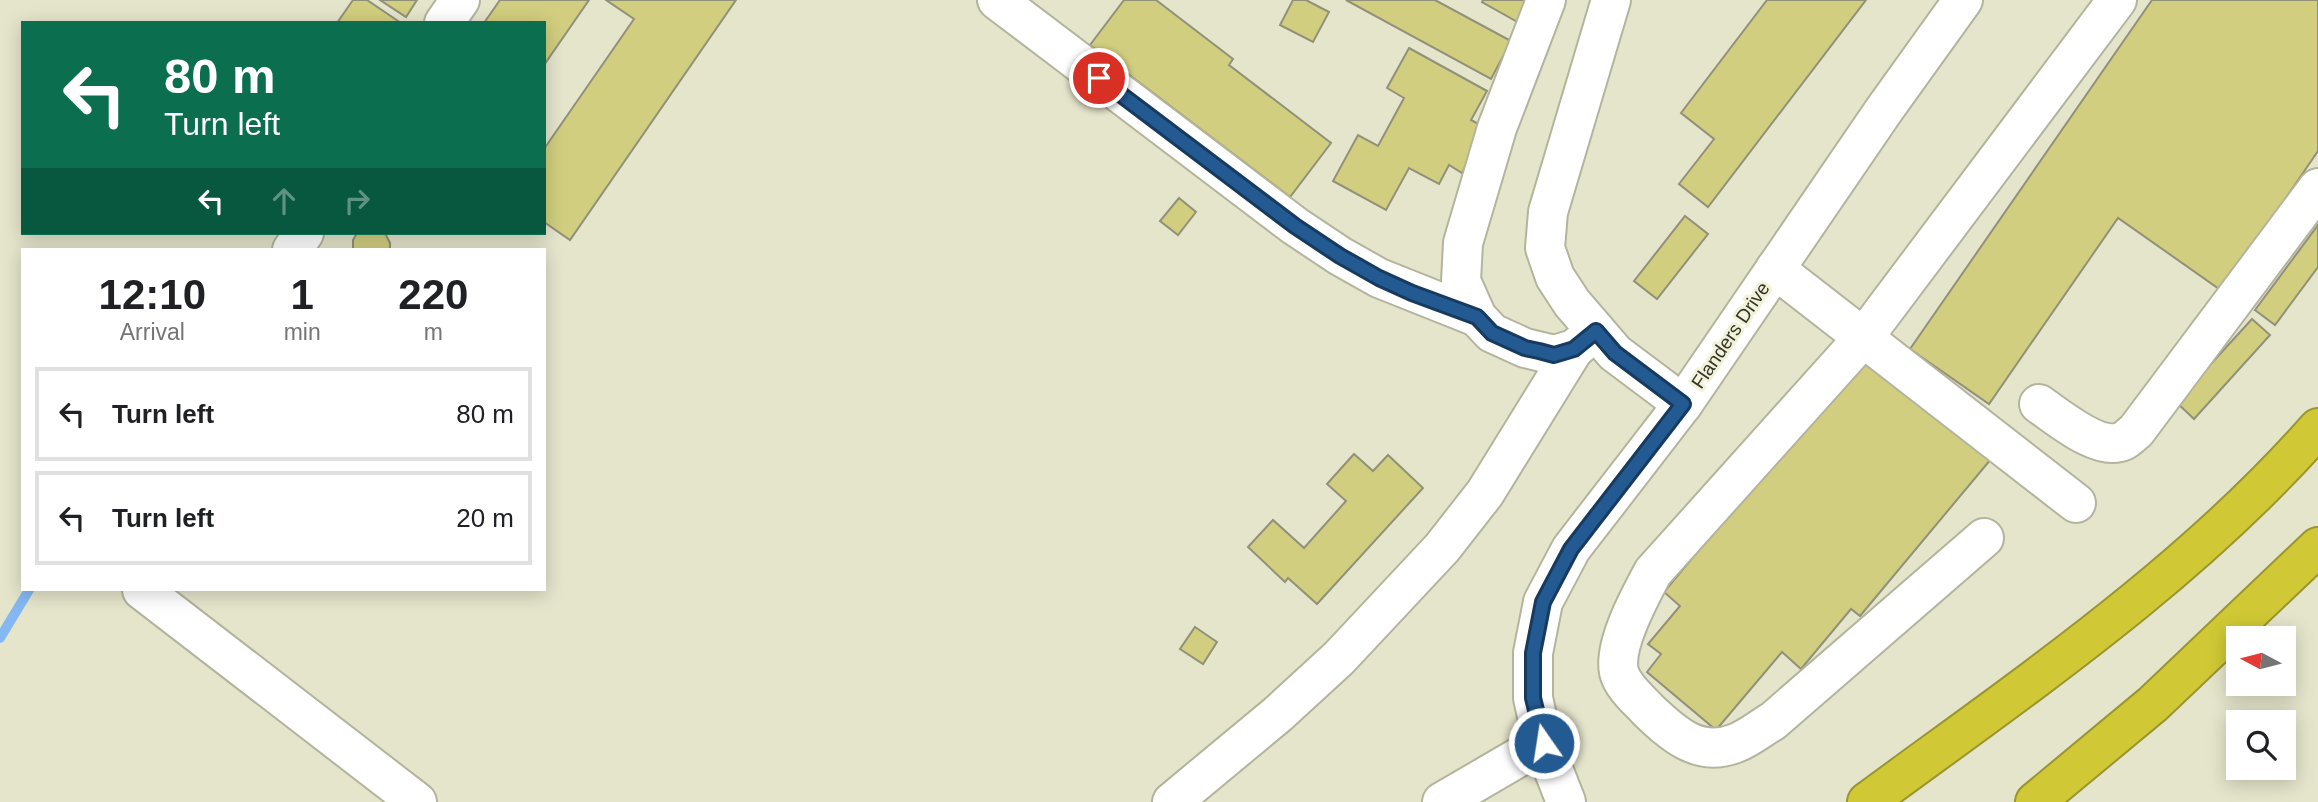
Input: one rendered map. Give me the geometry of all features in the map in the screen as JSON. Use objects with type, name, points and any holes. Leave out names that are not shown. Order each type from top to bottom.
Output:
[{"type":"highway","points":[[1867,802],[2090,636],[2216,532],[2318,428]]},
{"type":"highway","points":[[2035,802],[2153,705],[2318,547]]},
{"type":"street","points":[[445,21],[460,0]]},
{"type":"street","points":[[997,0],[1252,195],[1329,249],[1379,278],[1477,317]]},
{"type":"street","points":[[1546,0],[1497,128],[1463,243],[1461,281],[1477,317],[1492,333],[1525,348],[1554,355],[1585,340]]},
{"type":"street","points":[[1611,0],[1548,212],[1545,248],[1555,277],[1585,340],[1615,353],[1683,404]]},
{"type":"street","name":"Flanders Drive","points":[[1566,802],[1544,743],[1533,698],[1533,653],[1543,602],[1571,549],[1683,404],[1884,110],[1963,0]]},
{"type":"street","points":[[1984,538],[1773,721],[1736,743],[1712,749],[1688,743],[1670,731],[1628,689],[1619,671],[1620,650],[1629,618],[1653,572],[1864,337],[2118,0]]},
{"type":"street","points":[[2039,404],[2086,436],[2108,443],[2121,442],[2136,431],[2318,188]]},
{"type":"street","points":[[1775,269],[2076,503]]},
{"type":"street","points":[[1172,802],[1278,714],[1339,658],[1442,548],[1485,493],[1585,340]]},
{"type":"street","points":[[143,591],[417,802]]},
{"type":"street","points":[[1442,802],[1544,743]]},
{"type":"building","points":[[353,0],[367,0],[398,21],[338,21]]},
{"type":"building","points":[[380,0],[417,0],[406,17]]},
{"type":"building","points":[[500,0],[589,0],[546,62],[546,21],[485,21]]},
{"type":"building","points":[[606,0],[736,0],[570,240],[546,223],[546,146],[634,19]]},
{"type":"building","points":[[1124,0],[1156,0],[1233,59],[1229,65],[1331,143],[1290,197],[1090,45]]},
{"type":"building","points":[[1293,0],[1306,0],[1329,12],[1313,42],[1280,25]]},
{"type":"building","points":[[1346,0],[1435,0],[1511,41],[1491,79]]},
{"type":"building","points":[[1534,0],[1521,24],[1482,2]]},
{"type":"building","points":[[1767,0],[1866,0],[1708,207],[1679,184],[1714,139],[1681,113]]},
{"type":"building","points":[[2152,0],[2318,0],[2318,151],[2222,291],[2118,218],[1989,404],[1910,349]]},
{"type":"building","points":[[1409,48],[1487,91],[1471,120],[1486,128],[1462,173],[1449,165],[1439,184],[1409,168],[1386,210],[1333,181],[1358,135],[1378,146],[1404,98],[1387,88]]},
{"type":"building","points":[[1179,198],[1196,212],[1178,235],[1160,221]]},
{"type":"building","points":[[1685,216],[1708,234],[1657,299],[1634,281]]},
{"type":"building","points":[[2318,225],[2318,267],[2275,325],[2255,310]]},
{"type":"building","points":[[356,235],[386,235],[390,248],[353,248]]},
{"type":"building","points":[[2252,319],[2270,335],[2194,419],[2176,402]]},
{"type":"building","points":[[1864,352],[1991,459],[1860,616],[1851,609],[1801,669],[1782,652],[1716,730],[1647,672],[1661,654],[1648,644],[1680,606],[1664,592]]},
{"type":"building","points":[[1354,454],[1373,471],[1388,455],[1423,488],[1317,604],[1288,578],[1285,582],[1248,547],[1273,520],[1304,548],[1346,501],[1327,484]]},
{"type":"building","points":[[1195,627],[1217,642],[1203,664],[1180,649]]},
{"type":"waterway","points":[[0,638],[28,591]]},
{"type":"route","points":[[1099,78],[1295,226],[1379,278],[1477,317],[1492,333],[1525,348],[1554,355],[1574,349],[1596,331],[1615,353],[1683,404],[1571,549],[1543,602],[1533,653],[1533,698],[1544,743]]}]
